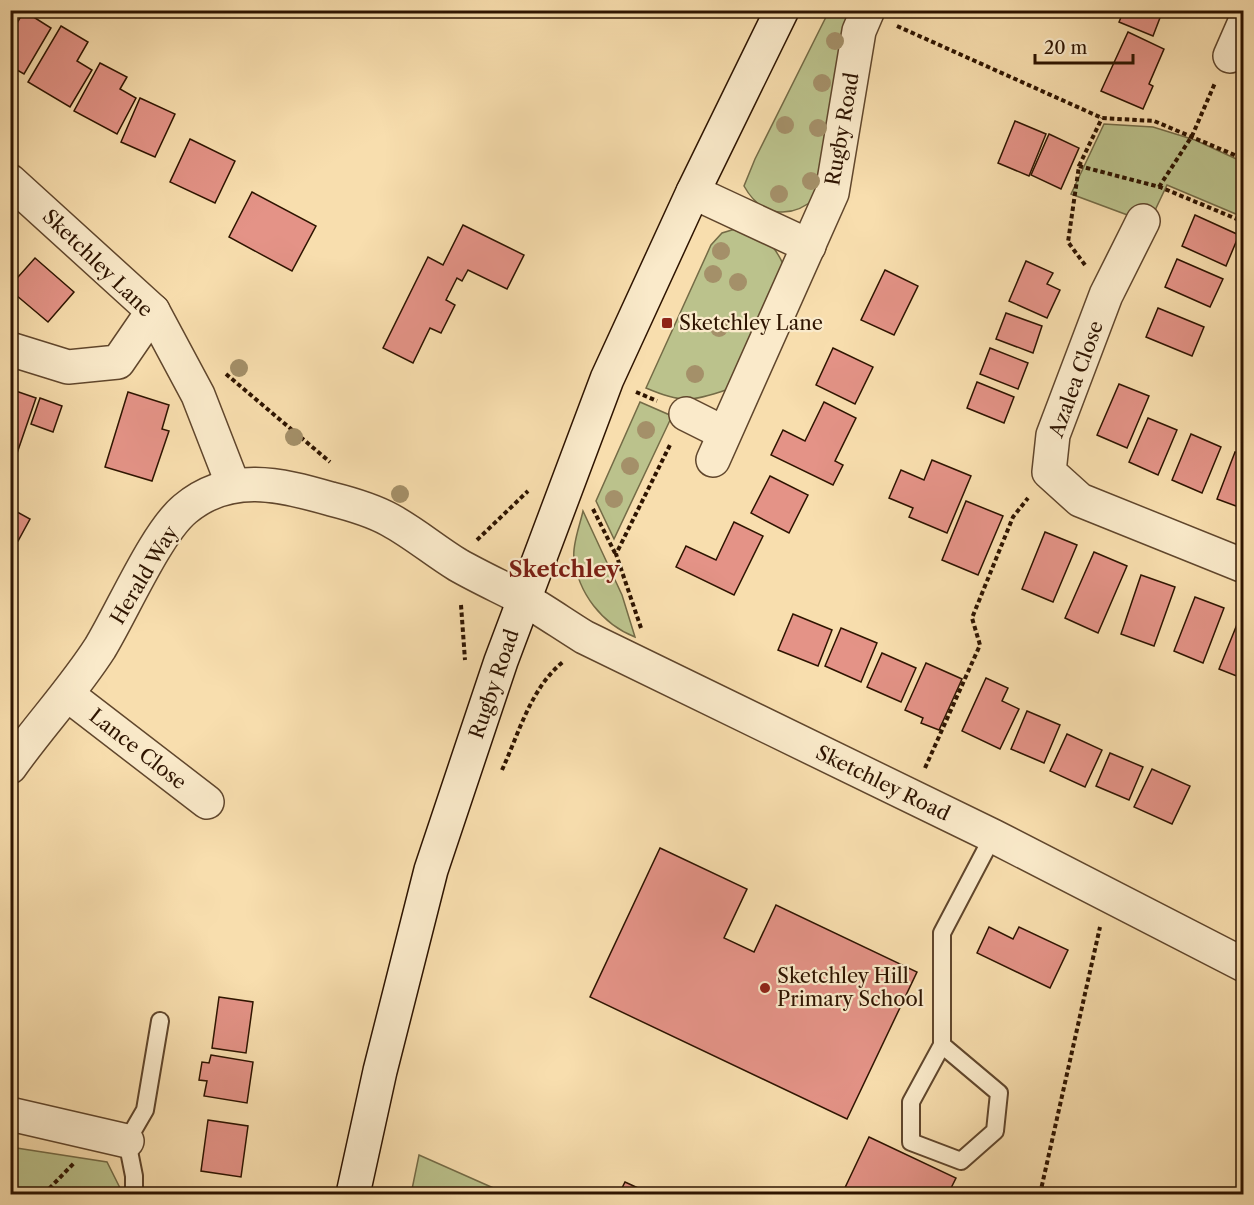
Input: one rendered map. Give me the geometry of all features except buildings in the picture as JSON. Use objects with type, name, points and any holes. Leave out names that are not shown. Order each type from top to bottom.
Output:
[{"type":"street","name":"Rugby Road","points":[[353,1194],[380,1071],[431,870],[524,599],[607,379],[693,192],[782,10]]},
{"type":"street","name":"Rugby Road","points":[[686,414],[718,446],[832,193],[859,31],[868,12]]},
{"type":"street","points":[[1230,56],[1244,24]]},
{"type":"street","name":"Sketchley Lane","points":[[10,181],[153,311],[198,395],[233,485]]},
{"type":"street","points":[[693,192],[809,246]]},
{"type":"street","name":"Azalea Close","points":[[1049,472],[1053,435],[1106,296],[1143,221]]},
{"type":"street","points":[[10,349],[68,366],[118,362],[153,311]]},
{"type":"street","points":[[1049,472],[1080,500],[1244,566]]},
{"type":"street","name":"Herald Way","points":[[10,767],[68,695],[124,608],[161,539],[183,510],[204,495],[233,485],[261,483],[290,487],[355,506],[389,520],[458,565],[524,599]]},
{"type":"street","name":"Sketchley Road","points":[[524,599],[584,637],[993,836],[1244,964]]},
{"type":"street","name":"Lance Close","points":[[68,695],[207,802]]},
{"type":"street","points":[[10,1114],[113,1139]]},
{"type":"lane","points":[[942,1045],[999,1093],[995,1131],[961,1161],[911,1142],[911,1102],[942,1045],[942,933],[993,836]]},
{"type":"lane","points":[[134,1194],[134,1176],[113,1139],[145,1110],[160,1021]]},
{"type":"path","points":[[868,12],[1102,118],[1154,121],[1244,159]]},
{"type":"path","points":[[1143,221],[1160,187],[1192,136],[1230,56]]},
{"type":"path","points":[[1079,166],[1102,118]]},
{"type":"path","points":[[225,373],[334,466]]},
{"type":"path","points":[[607,379],[686,414],[616,554],[646,642],[640,663]]},
{"type":"path","points":[[912,797],[980,645],[972,618],[1013,517],[1049,472]]},
{"type":"path","points":[[500,774],[539,688],[551,671],[564,661],[574,662]]},
{"type":"path","points":[[1040,1194],[1107,894]]},
{"type":"path","points":[[44,1194],[113,1139]]},
{"type":"green space","points":[[829,11],[863,11],[817,197],[797,209],[777,212],[759,204],[744,186],[755,159]]},
{"type":"green space","points":[[1104,124],[1153,127],[1195,140],[1243,162],[1243,217],[1167,185],[1149,223],[1071,194]]},
{"type":"green space","points":[[735,229],[764,239],[774,248],[783,264],[726,390],[704,397],[686,399],[668,396],[646,388],[711,245],[722,233]]},
{"type":"green space","points":[[640,402],[672,416],[614,539],[596,501]]},
{"type":"green space","points":[[583,511],[622,595],[635,637],[602,616],[586,595],[576,571],[575,541]]},
{"type":"green space","points":[[10,1147],[107,1162],[123,1194],[11,1194]]},
{"type":"green space","points":[[419,1155],[507,1194],[411,1194]]},
{"type":"place","name":"Sketchley Lane","points":[[667,323]]},
{"type":"place","name":"Sketchley Hill Primary School","points":[[765,988]]},
{"type":"district","name":"Sketchley","points":[[564,569]]}]
